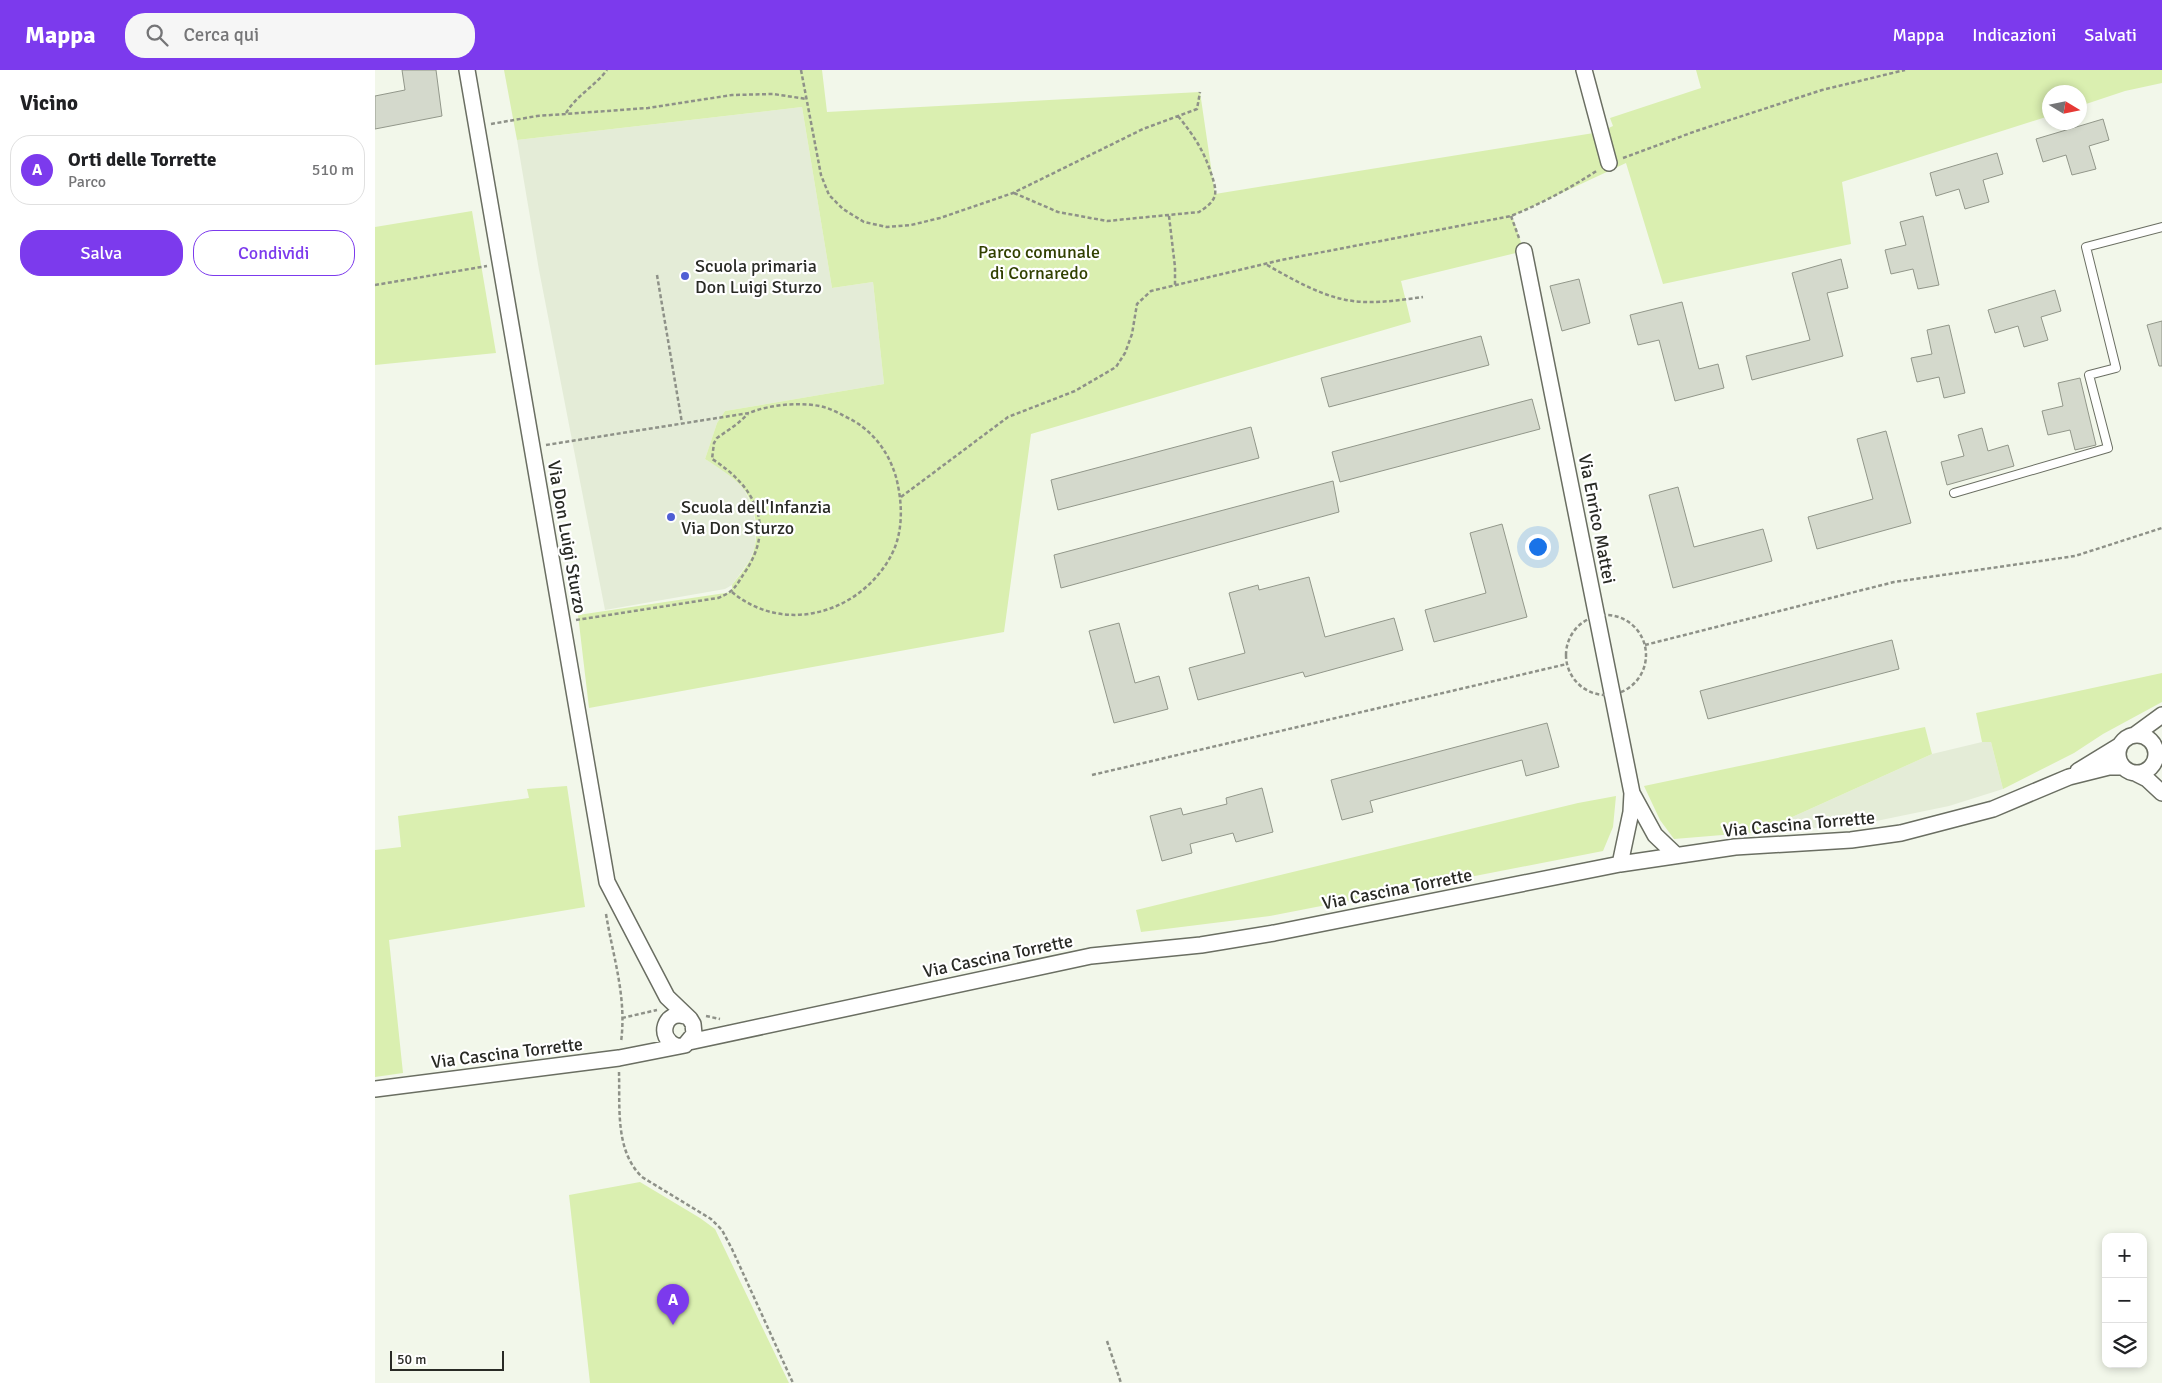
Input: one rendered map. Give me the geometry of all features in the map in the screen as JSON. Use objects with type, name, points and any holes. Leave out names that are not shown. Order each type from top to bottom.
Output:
[{"type":"street","name":"Via Don Luigi Sturzo","points":[[467,70],[607,882],[667,997],[689,1020]]},
{"type":"street","points":[[1584,70],[1609,163]]},
{"type":"street","name":"Via Enrico Mattei","points":[[1524,251],[1632,793],[1655,835],[1676,855]]},
{"type":"street","points":[[2162,715],[2136,734],[2126,737],[2119,746],[2117,756],[2129,770],[2147,779],[2162,793]]},
{"type":"street","points":[[2153,742],[2162,725]]},
{"type":"street","points":[[2129,770],[2147,770],[2158,764],[2156,748],[2153,742],[2142,735],[2136,734]]},
{"type":"street","name":"Via Cascina Torrette","points":[[375,1089],[619,1058],[1082,958],[1201,945],[1265,934],[1620,864],[1735,847],[1851,840],[1901,833],[1993,809],[2069,776],[2119,746]]},
{"type":"street","name":"Via Cascina Torrette","points":[[2069,776],[2109,767],[2129,770]]},
{"type":"street","name":"Via Enrico Mattei","points":[[1620,864],[1628,828],[1632,793]]},
{"type":"street","name":"Via Don Luigi Sturzo","points":[[665,1026],[667,997]]},
{"type":"street","points":[[643,1053],[665,1026],[675,1016],[689,1020],[694,1034],[683,1044],[667,1040],[665,1026]]},
{"type":"street","name":"Via Cascina Torrette","points":[[689,1020],[729,1033]]},
{"type":"lane","points":[[1953,493],[2107,448],[2089,375],[2116,368],[2086,247],[2162,227]]},
{"type":"path","points":[[566,113],[571,105],[601,78],[607,70]]},
{"type":"path","points":[[801,70],[821,176],[829,195],[843,209],[864,222],[887,227],[911,225],[1013,193],[1143,129],[1197,109],[1200,92]]},
{"type":"path","points":[[901,497],[1009,416],[1075,390],[1116,367],[1125,353],[1132,334],[1137,304],[1151,291],[1266,264],[1511,216],[1567,190],[1609,163],[1696,131],[1821,90],[1905,70]]},
{"type":"path","points":[[477,126],[566,113],[648,108],[732,95],[773,94],[807,99]]},
{"type":"path","points":[[1013,193],[1058,212],[1107,221],[1199,212],[1210,204],[1215,194],[1214,184],[1204,153],[1196,139],[1178,116]]},
{"type":"path","points":[[1169,216],[1175,267],[1175,285]]},
{"type":"path","points":[[1511,216],[1524,251]]},
{"type":"path","points":[[375,285],[501,263]]},
{"type":"path","points":[[1266,264],[1302,284],[1332,296],[1353,301],[1385,302],[1423,297]]},
{"type":"path","points":[[657,275],[682,424]]},
{"type":"path","points":[[532,447],[749,413],[775,407],[804,404],[827,408],[851,419],[870,433],[885,449],[893,467],[901,497],[899,535],[889,560],[874,580],[856,596],[836,608],[815,614],[794,616],[755,607],[743,601],[732,592]]},
{"type":"path","points":[[562,622],[718,598],[732,592],[758,549],[759,520],[756,506],[748,490],[739,478],[712,459],[712,454],[717,438],[749,413]]},
{"type":"path","points":[[1645,646],[1894,582],[2075,556],[2162,528]]},
{"type":"path","points":[[1092,775],[1567,664]]},
{"type":"path","points":[[605,912],[619,975],[623,1028],[619,1058],[620,1122],[625,1151],[633,1168],[643,1178],[711,1219],[722,1230],[793,1383]]},
{"type":"path","points":[[1107,1341],[1121,1383]]},
{"type":"shaded area","name":"Scuola primaria Don Luigi Sturzo","points":[[802,107],[832,288],[873,282],[884,384],[725,411],[717,423],[705,459],[728,473],[744,489],[752,506],[756,527],[755,547],[750,560],[732,585],[725,589],[605,610],[539,270],[517,140]]},
{"type":"shaded area","points":[[1982,742],[1991,742],[2003,789],[1949,806],[1852,826],[1794,829],[1790,818],[1932,754]]},
{"type":"green space","name":"Parco comunale di Cornaredo","points":[[504,70],[822,70],[827,112],[1200,92],[1215,194],[1600,132],[1613,126],[1610,118],[1701,88],[1696,70],[2162,70],[2162,83],[2125,91],[2087,104],[2087,85],[2042,85],[2042,118],[1842,182],[1851,244],[1663,284],[1626,163],[1512,216],[1524,251],[1401,281],[1411,322],[1031,434],[1004,632],[589,708],[578,615],[732,592],[732,585],[750,560],[755,543],[756,522],[747,494],[725,472],[705,459],[717,423],[725,411],[884,384],[873,282],[832,288],[802,107],[517,140]]},
{"type":"green space","points":[[472,211],[496,353],[375,365],[375,227]]},
{"type":"green space","points":[[2162,673],[2162,702],[2103,734],[2074,753],[2003,789],[1991,742],[1982,742],[1976,713]]},
{"type":"green space","points":[[1925,727],[1932,754],[1790,818],[1794,829],[1674,839],[1660,820],[1644,786]]},
{"type":"green space","points":[[567,786],[585,907],[389,940],[403,1073],[375,1077],[375,850],[401,847],[398,816],[529,798],[527,789]]},
{"type":"green space","points":[[1616,796],[1613,827],[1603,851],[1270,916],[1141,932],[1136,910],[1578,803]]},
{"type":"green space","points":[[640,1182],[715,1229],[789,1383],[590,1383],[569,1195]]},
{"type":"building","points":[[402,70],[436,70],[442,116],[375,129],[375,96],[405,90]]},
{"type":"building","points":[[2103,119],[2109,140],[2089,146],[2096,169],[2072,175],[2066,155],[2043,162],[2036,139],[2066,130],[2087,130],[2087,124]]},
{"type":"building","points":[[1997,153],[2003,174],[1983,180],[1989,202],[1965,209],[1959,189],[1936,196],[1930,173]]},
{"type":"building","points":[[1923,216],[1939,285],[1918,289],[1913,269],[1891,274],[1885,250],[1906,245],[1900,222]]},
{"type":"building","points":[[1841,259],[1848,288],[1827,293],[1843,356],[1752,380],[1746,356],[1810,340],[1792,273]]},
{"type":"building","points":[[1579,279],[1590,323],[1562,331],[1550,286]]},
{"type":"building","points":[[2055,290],[2061,311],[2041,317],[2048,340],[2024,347],[2018,326],[1995,333],[1988,310]]},
{"type":"building","points":[[1682,302],[1699,369],[1718,364],[1724,388],[1675,401],[1659,340],[1638,345],[1630,315]]},
{"type":"building","points":[[2162,321],[2162,366],[2159,366],[2147,325]]},
{"type":"building","points":[[1949,325],[1965,393],[1944,398],[1939,377],[1917,382],[1911,358],[1932,354],[1927,330]]},
{"type":"building","points":[[1481,336],[1489,365],[1329,407],[1321,378]]},
{"type":"building","points":[[2080,378],[2096,445],[2075,450],[2070,430],[2048,435],[2042,411],[2063,406],[2058,383]]},
{"type":"building","points":[[1532,399],[1540,429],[1340,482],[1332,452]]},
{"type":"building","points":[[1251,427],[1259,458],[1058,510],[1051,480]]},
{"type":"building","points":[[1982,428],[1988,451],[2008,445],[2014,466],[1947,485],[1941,462],[1964,456],[1958,435]]},
{"type":"building","points":[[1886,431],[1911,523],[1817,549],[1808,517],[1873,499],[1857,439]]},
{"type":"building","points":[[1333,481],[1339,512],[1061,588],[1054,555]]},
{"type":"building","points":[[1678,487],[1694,547],[1763,529],[1772,561],[1673,588],[1649,495]]},
{"type":"building","points":[[1502,524],[1527,617],[1434,642],[1425,610],[1486,593],[1470,533]]},
{"type":"building","points":[[1309,577],[1325,637],[1394,618],[1403,650],[1305,677],[1303,672],[1198,700],[1189,668],[1245,653],[1229,593],[1258,585],[1259,590]]},
{"type":"building","points":[[1119,623],[1135,683],[1159,676],[1168,709],[1114,723],[1089,631]]},
{"type":"building","points":[[1892,640],[1899,669],[1708,719],[1700,691]]},
{"type":"building","points":[[1547,723],[1559,767],[1526,776],[1522,760],[1370,801],[1373,812],[1342,820],[1331,780]]},
{"type":"building","points":[[1262,788],[1273,832],[1236,842],[1233,833],[1190,844],[1192,853],[1162,861],[1150,816],[1181,808],[1183,815],[1227,804],[1226,798]]},
{"type":"place","name":"Scuola primaria Don Luigi Sturzo","points":[[685,276]]},
{"type":"place","name":"Scuola dell'Infanzia Via Don Sturzo","points":[[671,517]]},
{"type":"place","name":"Orti delle Torrette","points":[[673,1325]]}]
